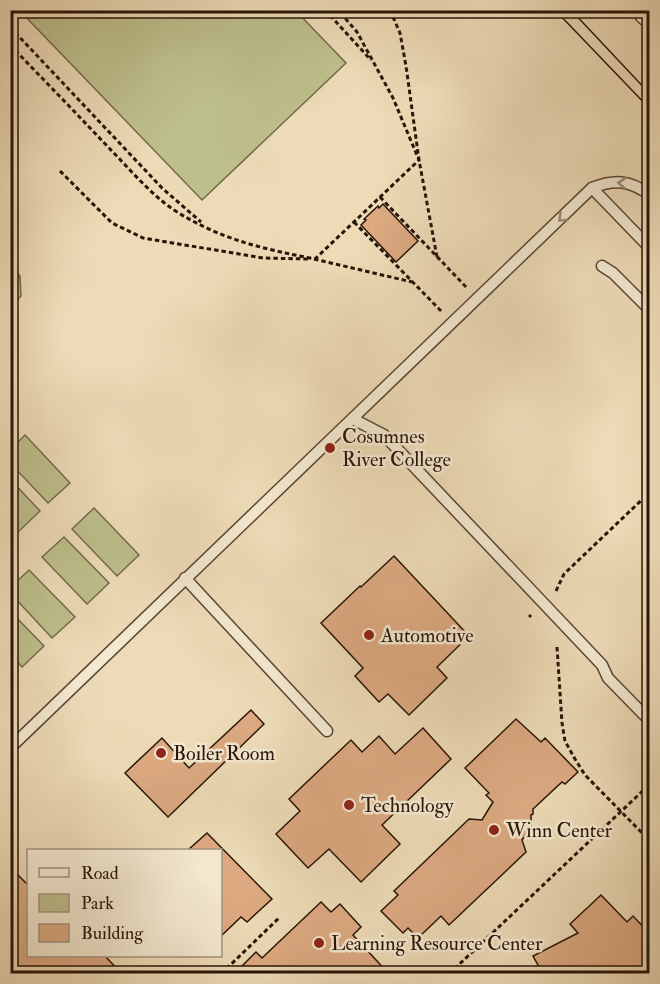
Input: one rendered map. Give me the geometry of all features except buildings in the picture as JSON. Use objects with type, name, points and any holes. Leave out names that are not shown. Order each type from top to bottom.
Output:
[{"type":"lane","points":[[10,748],[592,188],[614,182],[631,184],[650,195]]},
{"type":"lane","points":[[592,188],[650,248]]},
{"type":"lane","points":[[602,266],[613,273],[650,310]]},
{"type":"lane","points":[[353,419],[384,435],[602,664],[608,678],[650,721]]},
{"type":"lane","points":[[185,578],[327,731]]},
{"type":"path","points":[[325,10],[375,65]]},
{"type":"path","points":[[338,10],[357,32],[393,98],[419,160]]},
{"type":"path","points":[[390,10],[400,33],[419,160],[437,257]]},
{"type":"path","points":[[10,27],[162,188],[206,227]]},
{"type":"path","points":[[10,45],[146,186],[173,209],[240,242],[412,282]]},
{"type":"path","points":[[60,171],[112,223],[143,238],[263,258],[315,259],[419,160]]},
{"type":"path","points":[[380,197],[478,298]]},
{"type":"path","points":[[354,222],[452,323]]},
{"type":"path","points":[[556,591],[564,574],[650,492]]},
{"type":"path","points":[[557,647],[565,741],[585,775],[650,841]]},
{"type":"path","points":[[449,974],[650,784]]},
{"type":"path","points":[[220,974],[280,917]]},
{"type":"green space","points":[[20,11],[296,11],[346,63],[202,200]]},
{"type":"green space","points":[[11,266],[20,276],[21,296],[11,306]]},
{"type":"green space","points":[[25,435],[70,483],[48,503],[11,464],[11,449]]},
{"type":"green space","points":[[11,480],[40,511],[18,532],[11,524]]},
{"type":"green space","points":[[94,508],[139,555],[117,576],[72,529]]},
{"type":"green space","points":[[64,537],[109,583],[87,604],[42,557]]},
{"type":"green space","points":[[29,570],[75,617],[52,638],[11,594],[11,587]]},
{"type":"green space","points":[[10,611],[44,646],[22,667],[11,655]]},
{"type":"tram line","points":[[555,10],[650,109]]},
{"type":"tram line","points":[[571,10],[650,94]]},
{"type":"place","name":"Cosumnes River College","points":[[330,448]]},
{"type":"place","name":"Automotive","points":[[369,635]]},
{"type":"place","name":"Boiler Room","points":[[161,753]]},
{"type":"place","name":"Technology","points":[[349,805]]},
{"type":"place","name":"Winn Center","points":[[494,830]]},
{"type":"place","name":"Learning Resource Center","points":[[319,943]]}]
